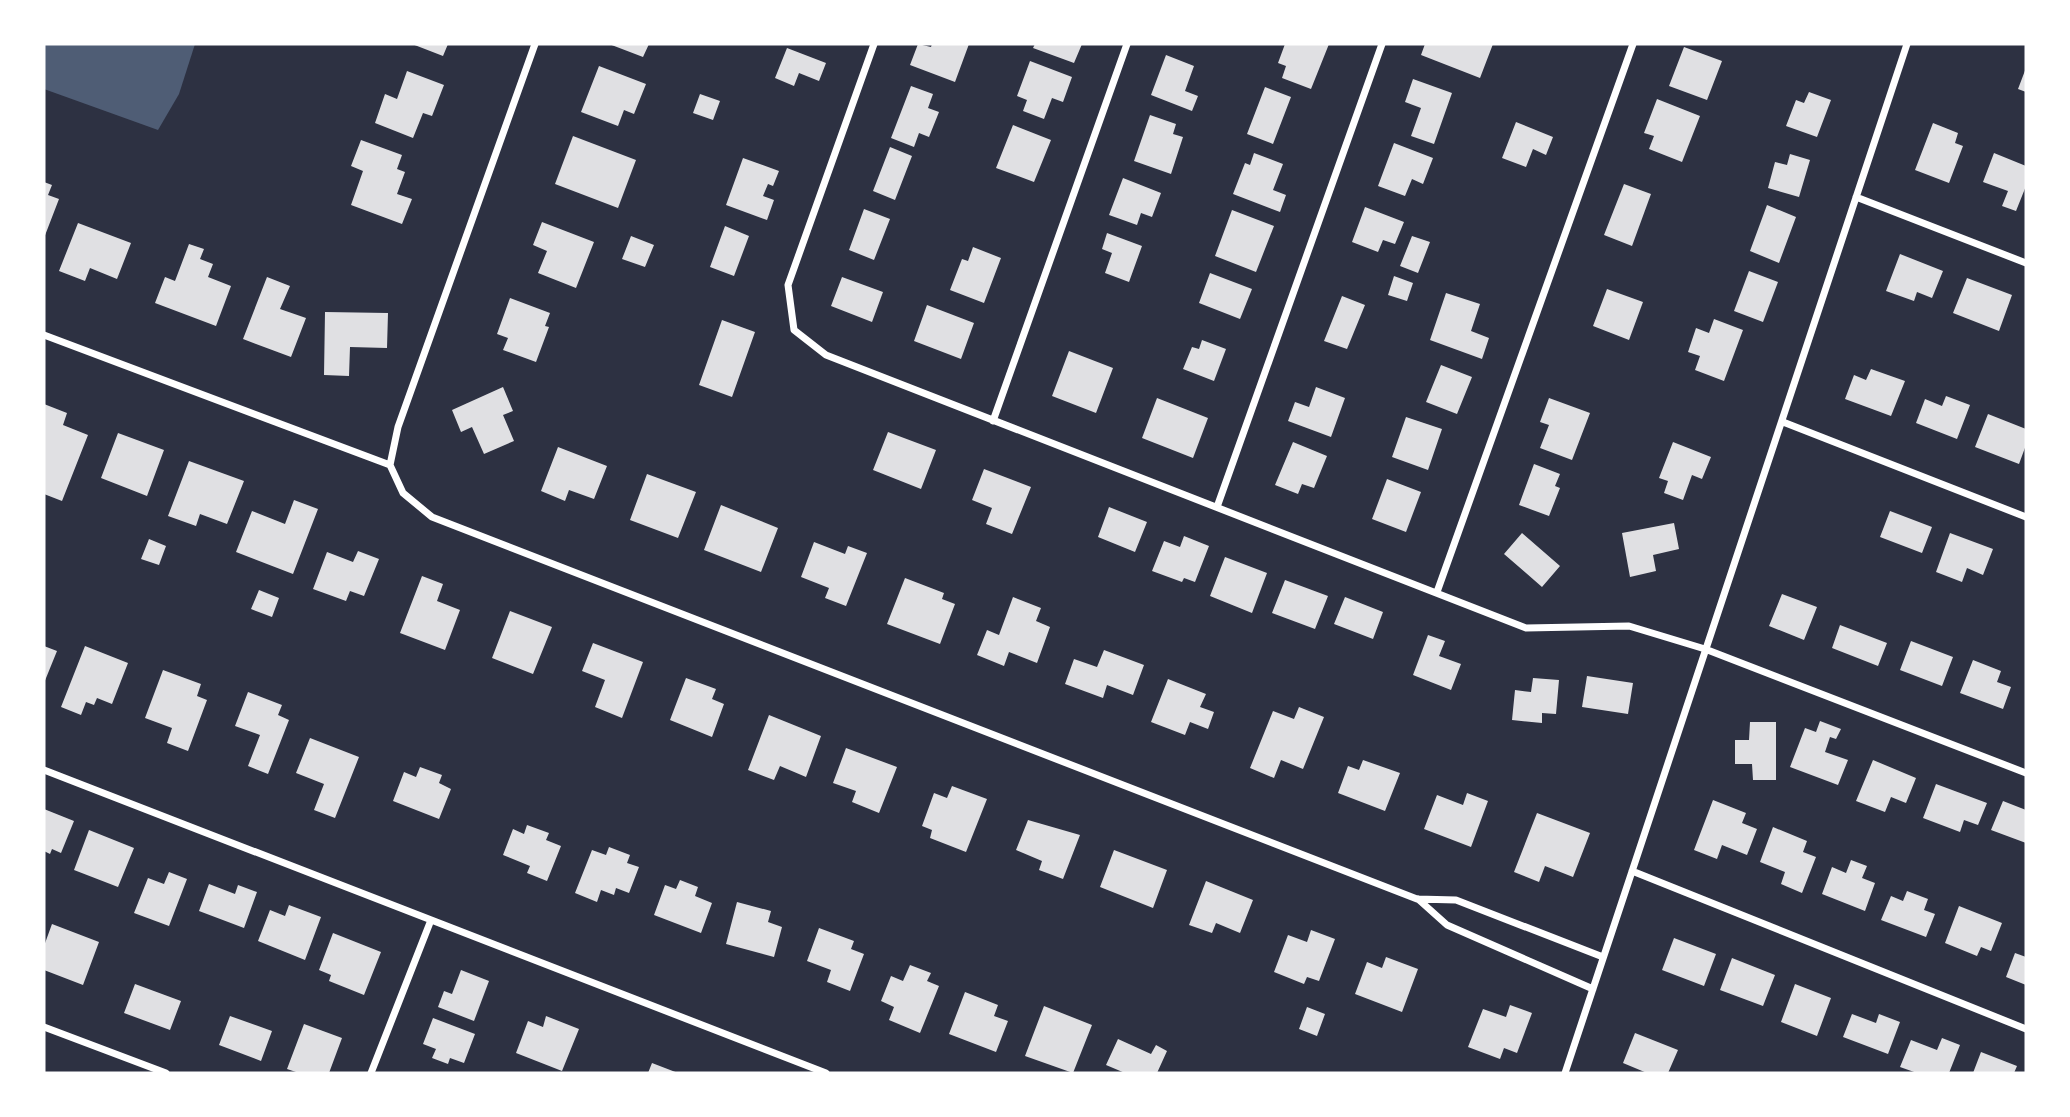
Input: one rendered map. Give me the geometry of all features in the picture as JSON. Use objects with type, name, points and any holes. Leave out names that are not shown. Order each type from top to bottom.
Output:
[{"type":"street","points":[[535,44],[398,427],[390,465],[403,494],[432,517],[1417,899],[1447,925],[1593,989]]},
{"type":"street","points":[[874,44],[788,285],[794,330],[826,355],[1526,628],[1629,626],[1705,649],[2026,773]]},
{"type":"street","points":[[993,421],[1128,44]]},
{"type":"street","points":[[1217,507],[1382,44]]},
{"type":"street","points":[[1437,592],[1633,44]]},
{"type":"street","points":[[1566,1073],[1907,44]]},
{"type":"street","points":[[1856,197],[2026,263]]},
{"type":"street","points":[[44,335],[390,465]]},
{"type":"street","points":[[1783,422],[2026,517]]},
{"type":"street","points":[[44,770],[826,1073]]},
{"type":"street","points":[[1632,871],[2026,1029]]},
{"type":"street","points":[[1417,899],[1456,900],[1603,957]]},
{"type":"street","points":[[370,1073],[431,920]]},
{"type":"street","points":[[44,1027],[166,1073]]},
{"type":"water","points":[[44,44],[195,44],[179,94],[158,130],[44,89]]},
{"type":"building","points":[[412,44],[448,44],[443,56]]},
{"type":"building","points":[[609,44],[649,44],[643,57]]},
{"type":"building","points":[[918,44],[931,47],[932,44],[969,44],[955,82],[910,65]]},
{"type":"building","points":[[1035,44],[1082,44],[1074,63],[1033,48]]},
{"type":"building","points":[[1285,44],[1329,44],[1311,89],[1282,78],[1286,66],[1278,63]]},
{"type":"building","points":[[1425,44],[1493,44],[1480,78],[1421,55]]},
{"type":"building","points":[[1684,47],[1722,61],[1707,100],[1669,86]]},
{"type":"building","points":[[787,48],[826,63],[819,81],[799,73],[794,86],[775,78]]},
{"type":"building","points":[[1166,55],[1194,66],[1185,91],[1198,96],[1192,111],[1151,95]]},
{"type":"building","points":[[1030,61],[1072,77],[1063,102],[1052,98],[1044,119],[1023,111],[1027,100],[1017,96]]},
{"type":"building","points":[[599,66],[646,84],[634,114],[624,110],[618,126],[581,112]]},
{"type":"building","points":[[2026,68],[2026,92],[2018,89]]},
{"type":"building","points":[[407,71],[444,85],[432,116],[423,113],[413,138],[375,123],[385,94],[397,99]]},
{"type":"building","points":[[1413,79],[1452,93],[1434,144],[1411,136],[1421,108],[1405,102]]},
{"type":"building","points":[[911,86],[933,94],[928,108],[939,112],[929,137],[919,133],[914,147],[891,138]]},
{"type":"building","points":[[1265,87],[1291,97],[1273,144],[1247,134]]},
{"type":"building","points":[[1809,92],[1831,100],[1817,137],[1786,126],[1796,100],[1804,103]]},
{"type":"building","points":[[700,94],[720,101],[713,120],[693,113]]},
{"type":"building","points":[[1657,99],[1700,116],[1682,162],[1649,149],[1654,136],[1644,133]]},
{"type":"building","points":[[1150,115],[1176,124],[1173,134],[1183,137],[1171,174],[1134,161]]},
{"type":"building","points":[[1516,122],[1553,137],[1546,155],[1533,149],[1526,167],[1502,158]]},
{"type":"building","points":[[1933,123],[1958,133],[1955,143],[1963,146],[1949,183],[1915,170]]},
{"type":"building","points":[[1013,125],[1051,140],[1034,182],[996,168]]},
{"type":"building","points":[[573,136],[636,160],[618,208],[555,184]]},
{"type":"building","points":[[361,140],[402,155],[397,169],[405,172],[397,194],[412,199],[402,224],[351,205],[363,171],[351,166]]},
{"type":"building","points":[[1394,143],[1433,158],[1423,184],[1412,179],[1405,196],[1378,186]]},
{"type":"building","points":[[890,147],[912,156],[895,200],[873,191]]},
{"type":"building","points":[[1254,153],[1283,164],[1273,190],[1286,195],[1280,212],[1233,194],[1245,163],[1250,165]]},
{"type":"building","points":[[1994,153],[2026,166],[2026,186],[2016,211],[2002,206],[2008,191],[1983,182]]},
{"type":"building","points":[[1790,154],[1810,160],[1799,197],[1768,188],[1775,162],[1787,165]]},
{"type":"building","points":[[743,158],[779,171],[773,186],[768,184],[763,196],[774,200],[767,220],[726,205]]},
{"type":"building","points":[[1123,178],[1161,193],[1152,217],[1141,213],[1137,225],[1109,215]]},
{"type":"building","points":[[44,182],[52,185],[48,195],[59,199],[44,238]]},
{"type":"building","points":[[1624,184],[1651,194],[1632,246],[1604,235]]},
{"type":"building","points":[[1767,205],[1796,217],[1779,263],[1750,251]]},
{"type":"building","points":[[1365,207],[1404,222],[1395,244],[1383,240],[1378,252],[1352,242]]},
{"type":"building","points":[[864,209],[890,219],[874,260],[849,250]]},
{"type":"building","points":[[1232,210],[1274,226],[1256,272],[1215,256]]},
{"type":"building","points":[[542,222],[594,242],[576,288],[538,273],[547,251],[533,245]]},
{"type":"building","points":[[78,223],[131,243],[117,279],[90,268],[85,281],[59,271]]},
{"type":"building","points":[[725,226],[749,236],[734,276],[710,267]]},
{"type":"building","points":[[1107,233],[1142,246],[1129,282],[1105,273],[1112,253],[1102,249]]},
{"type":"building","points":[[631,236],[654,245],[645,267],[622,259]]},
{"type":"building","points":[[1412,236],[1430,242],[1418,273],[1400,266]]},
{"type":"building","points":[[189,244],[204,249],[200,259],[213,264],[208,277],[231,286],[216,326],[155,303],[165,277],[175,281]]},
{"type":"building","points":[[973,247],[1001,258],[984,303],[950,290],[962,259],[968,261]]},
{"type":"building","points":[[1900,254],[1943,271],[1932,298],[1917,292],[1914,301],[1886,291]]},
{"type":"building","points":[[1749,271],[1778,282],[1763,322],[1734,311]]},
{"type":"building","points":[[1210,273],[1252,289],[1240,319],[1199,303]]},
{"type":"building","points":[[1394,276],[1413,283],[1407,301],[1388,295]]},
{"type":"building","points":[[267,277],[290,286],[280,309],[306,318],[291,357],[243,339]]},
{"type":"building","points":[[842,277],[883,292],[872,322],[831,306]]},
{"type":"building","points":[[1967,278],[2012,295],[1999,331],[1953,313]]},
{"type":"building","points":[[1607,289],[1643,302],[1629,340],[1593,326]]},
{"type":"building","points":[[1446,293],[1480,304],[1471,331],[1489,338],[1482,359],[1430,340]]},
{"type":"building","points":[[1342,296],[1365,305],[1347,349],[1324,341]]},
{"type":"building","points":[[510,298],[550,313],[545,326],[549,327],[536,362],[503,350],[508,338],[497,334]]},
{"type":"building","points":[[927,305],[974,323],[961,359],[914,341]]},
{"type":"building","points":[[325,312],[388,313],[387,348],[350,347],[349,376],[324,375]]},
{"type":"building","points":[[1714,319],[1743,330],[1724,381],[1695,370],[1700,356],[1688,352],[1696,328],[1709,333]]},
{"type":"building","points":[[722,320],[755,332],[732,397],[699,385]]},
{"type":"building","points":[[1202,340],[1226,349],[1214,381],[1183,369],[1192,347],[1199,349]]},
{"type":"building","points":[[1069,351],[1113,368],[1096,413],[1052,396]]},
{"type":"building","points":[[1441,365],[1472,377],[1457,414],[1426,402]]},
{"type":"building","points":[[1871,369],[1905,381],[1891,416],[1845,399],[1854,375],[1866,380]]},
{"type":"building","points":[[503,387],[513,411],[503,415],[514,441],[484,454],[472,427],[461,432],[452,410]]},
{"type":"building","points":[[1316,387],[1345,398],[1331,437],[1288,421],[1295,402],[1309,407]]},
{"type":"building","points":[[1946,396],[1970,405],[1957,439],[1916,423],[1925,399],[1942,406]]},
{"type":"building","points":[[1157,398],[1208,418],[1193,458],[1142,438]]},
{"type":"building","points":[[1549,398],[1590,413],[1572,460],[1540,448],[1549,425],[1540,422]]},
{"type":"building","points":[[44,404],[67,413],[63,425],[88,435],[62,501],[44,494]]},
{"type":"building","points":[[1988,414],[2026,429],[2026,445],[2019,464],[1975,447]]},
{"type":"building","points":[[1406,417],[1442,429],[1428,470],[1392,457]]},
{"type":"building","points":[[888,432],[936,450],[921,489],[873,470]]},
{"type":"building","points":[[118,433],[164,450],[147,496],[101,478]]},
{"type":"building","points":[[1293,442],[1327,456],[1314,488],[1302,484],[1298,494],[1275,485]]},
{"type":"building","points":[[1673,442],[1711,457],[1702,479],[1692,475],[1683,500],[1664,493],[1668,481],[1659,478]]},
{"type":"building","points":[[558,447],[607,466],[594,499],[569,490],[565,501],[541,491]]},
{"type":"building","points":[[189,461],[244,481],[227,524],[200,514],[196,526],[168,516]]},
{"type":"building","points":[[1534,464],[1560,474],[1555,486],[1560,488],[1549,516],[1519,505]]},
{"type":"building","points":[[984,469],[1031,487],[1012,534],[986,524],[992,508],[972,500]]},
{"type":"building","points":[[647,474],[696,492],[678,538],[630,520]]},
{"type":"building","points":[[1387,479],[1421,492],[1406,532],[1372,519]]},
{"type":"building","points":[[294,500],[318,509],[293,574],[236,552],[252,511],[285,524]]},
{"type":"building","points":[[721,505],[778,528],[761,572],[704,550]]},
{"type":"building","points":[[1109,507],[1147,522],[1135,552],[1098,537]]},
{"type":"building","points":[[1890,511],[1932,527],[1922,553],[1880,537]]},
{"type":"building","points":[[1674,523],[1679,549],[1653,555],[1656,571],[1630,577],[1622,533]]},
{"type":"building","points":[[1522,533],[1560,566],[1542,587],[1504,554]]},
{"type":"building","points":[[1950,533],[1993,549],[1983,575],[1967,568],[1962,582],[1936,572]]},
{"type":"building","points":[[1184,536],[1209,546],[1195,582],[1184,578],[1182,582],[1152,571],[1164,541],[1180,547]]},
{"type":"building","points":[[149,539],[166,546],[159,565],[141,559]]},
{"type":"building","points":[[814,542],[845,554],[848,546],[867,553],[846,606],[825,598],[829,588],[801,577]]},
{"type":"building","points":[[358,551],[379,559],[364,596],[350,591],[346,601],[313,589],[327,552],[353,562]]},
{"type":"building","points":[[1225,557],[1267,573],[1252,613],[1210,596]]},
{"type":"building","points":[[422,576],[443,584],[437,601],[460,610],[445,650],[400,633]]},
{"type":"building","points":[[905,578],[944,593],[942,599],[955,604],[940,644],[887,624]]},
{"type":"building","points":[[1285,580],[1328,596],[1315,629],[1272,613]]},
{"type":"building","points":[[259,590],[279,598],[272,617],[251,609]]},
{"type":"building","points":[[1782,594],[1817,607],[1804,640],[1769,626]]},
{"type":"building","points":[[1013,597],[1041,608],[1036,621],[1050,627],[1037,663],[1009,652],[1004,666],[977,655],[987,630],[999,635]]},
{"type":"building","points":[[1345,597],[1383,612],[1373,639],[1334,624]]},
{"type":"building","points":[[510,611],[552,627],[533,674],[492,658]]},
{"type":"building","points":[[1840,625],[1887,643],[1878,666],[1832,648]]},
{"type":"building","points":[[1428,635],[1445,641],[1439,656],[1461,664],[1451,690],[1413,675]]},
{"type":"building","points":[[1911,641],[1953,657],[1942,686],[1900,670]]},
{"type":"building","points":[[593,643],[643,662],[622,718],[595,707],[605,680],[582,671]]},
{"type":"building","points":[[44,646],[57,651],[44,683]]},
{"type":"building","points":[[85,646],[128,663],[112,704],[97,698],[94,705],[86,702],[81,715],[61,707]]},
{"type":"building","points":[[1104,650],[1144,665],[1133,695],[1107,685],[1103,698],[1065,684],[1074,659],[1097,667]]},
{"type":"building","points":[[1973,660],[2001,671],[1997,682],[2011,687],[2003,709],[1960,693]]},
{"type":"building","points":[[163,670],[201,684],[197,696],[207,700],[188,751],[167,743],[172,728],[145,718]]},
{"type":"building","points":[[1587,676],[1633,683],[1628,714],[1582,707]]},
{"type":"building","points":[[686,678],[716,689],[712,699],[724,704],[712,737],[670,720]]},
{"type":"building","points":[[1533,678],[1559,680],[1556,714],[1542,713],[1542,723],[1512,720],[1515,690],[1531,692]]},
{"type":"building","points":[[1168,679],[1206,694],[1200,707],[1214,712],[1208,729],[1190,722],[1185,735],[1151,722]]},
{"type":"building","points":[[248,692],[282,705],[278,715],[289,720],[268,774],[248,766],[260,735],[235,726]]},
{"type":"building","points":[[1299,707],[1324,717],[1303,769],[1281,760],[1274,778],[1250,768],[1273,711],[1294,719]]},
{"type":"building","points":[[769,715],[821,736],[806,777],[780,766],[774,780],[748,770]]},
{"type":"building","points":[[1820,721],[1841,729],[1836,739],[1830,737],[1825,752],[1848,760],[1838,785],[1790,767],[1805,728],[1816,732]]},
{"type":"building","points":[[1750,722],[1776,722],[1776,780],[1753,780],[1752,764],[1735,764],[1735,740],[1749,740]]},
{"type":"building","points":[[310,738],[359,757],[335,818],[314,810],[324,784],[296,773]]},
{"type":"building","points":[[846,748],[897,767],[879,813],[852,802],[856,791],[833,783]]},
{"type":"building","points":[[1363,760],[1400,773],[1385,811],[1338,793],[1348,766],[1359,770]]},
{"type":"building","points":[[1873,760],[1916,778],[1906,803],[1891,797],[1885,812],[1856,801]]},
{"type":"building","points":[[420,767],[442,775],[439,783],[451,789],[439,819],[393,801],[404,772],[416,777]]},
{"type":"building","points":[[1936,784],[1987,803],[1978,825],[1964,820],[1960,832],[1923,818]]},
{"type":"building","points":[[952,786],[987,799],[966,852],[930,838],[932,830],[922,826],[934,793],[947,798]]},
{"type":"building","points":[[1467,793],[1488,801],[1471,847],[1424,829],[1437,795],[1463,805]]},
{"type":"building","points":[[1713,800],[1746,813],[1742,823],[1757,829],[1747,855],[1722,845],[1717,859],[1694,850]]},
{"type":"building","points":[[2003,801],[2026,810],[2026,843],[1991,830]]},
{"type":"building","points":[[44,809],[74,821],[61,853],[52,849],[50,854],[44,851]]},
{"type":"building","points":[[1537,813],[1590,833],[1573,877],[1545,866],[1539,882],[1514,872]]},
{"type":"building","points":[[1028,820],[1080,835],[1063,879],[1039,870],[1042,861],[1016,850]]},
{"type":"building","points":[[527,825],[549,833],[546,840],[561,846],[547,881],[527,873],[530,866],[503,855],[513,829],[524,834]]},
{"type":"building","points":[[1773,827],[1807,841],[1803,852],[1816,857],[1802,893],[1781,884],[1785,872],[1760,862]]},
{"type":"building","points":[[89,830],[134,848],[118,887],[74,870]]},
{"type":"building","points":[[609,847],[630,855],[627,863],[639,867],[629,893],[616,888],[614,895],[601,890],[597,902],[575,893],[592,850],[606,855]]},
{"type":"building","points":[[1114,850],[1167,870],[1153,908],[1100,887]]},
{"type":"building","points":[[1851,860],[1867,866],[1862,878],[1875,883],[1865,911],[1822,894],[1832,867],[1846,873]]},
{"type":"building","points":[[169,872],[187,879],[169,926],[134,913],[148,878],[164,884]]},
{"type":"building","points":[[680,880],[698,887],[695,896],[712,903],[701,933],[654,915],[665,885],[676,889]]},
{"type":"building","points":[[1206,881],[1253,900],[1240,933],[1216,923],[1212,933],[1189,925]]},
{"type":"building","points":[[209,884],[235,894],[238,885],[257,892],[244,928],[199,911]]},
{"type":"building","points":[[1907,891],[1928,899],[1924,910],[1935,914],[1926,937],[1881,920],[1891,896],[1903,901]]},
{"type":"building","points":[[737,902],[771,911],[768,922],[782,927],[774,957],[726,944]]},
{"type":"building","points":[[289,905],[321,917],[305,960],[258,941],[270,910],[285,916]]},
{"type":"building","points":[[1959,906],[2002,923],[1991,951],[1981,947],[1977,956],[1945,943]]},
{"type":"building","points":[[52,924],[99,942],[83,985],[44,970],[44,946]]},
{"type":"building","points":[[819,928],[854,941],[851,949],[864,954],[850,991],[827,982],[831,970],[807,961]]},
{"type":"building","points":[[1311,930],[1335,939],[1319,981],[1307,977],[1304,984],[1274,972],[1288,935],[1307,942]]},
{"type":"building","points":[[333,933],[381,952],[364,995],[329,981],[331,975],[319,970]]},
{"type":"building","points":[[1674,938],[1716,954],[1704,986],[1662,970]]},
{"type":"building","points":[[2015,953],[2026,957],[2026,985],[2006,977]]},
{"type":"building","points":[[1386,957],[1418,969],[1402,1012],[1355,994],[1367,962],[1382,968]]},
{"type":"building","points":[[1732,958],[1775,975],[1763,1006],[1720,990]]},
{"type":"building","points":[[910,965],[931,973],[927,981],[939,986],[920,1033],[889,1020],[894,1007],[881,1001],[891,976],[903,981]]},
{"type":"building","points":[[461,970],[489,981],[474,1021],[438,1007],[444,991],[452,994]]},
{"type":"building","points":[[135,984],[181,1001],[170,1030],[124,1013]]},
{"type":"building","points":[[1795,984],[1831,998],[1817,1036],[1781,1022]]},
{"type":"building","points":[[965,992],[998,1005],[994,1016],[1008,1021],[996,1052],[949,1034]]},
{"type":"building","points":[[1510,1005],[1532,1013],[1517,1053],[1504,1048],[1500,1059],[1468,1047],[1483,1009],[1506,1017]]},
{"type":"building","points":[[1044,1006],[1092,1025],[1073,1073],[1025,1056]]},
{"type":"building","points":[[1307,1007],[1325,1014],[1317,1036],[1299,1029]]},
{"type":"building","points":[[1852,1014],[1876,1023],[1879,1014],[1900,1022],[1888,1054],[1843,1037]]},
{"type":"building","points":[[230,1016],[272,1031],[261,1061],[219,1045]]},
{"type":"building","points":[[546,1016],[579,1029],[562,1071],[516,1053],[528,1021],[543,1027]]},
{"type":"building","points":[[433,1018],[475,1034],[464,1063],[450,1058],[448,1064],[432,1058],[436,1049],[423,1044]]},
{"type":"building","points":[[304,1024],[342,1038],[329,1073],[299,1073],[287,1069]]},
{"type":"building","points":[[1635,1033],[1678,1050],[1668,1073],[1647,1073],[1623,1063]]},
{"type":"building","points":[[1942,1038],[1960,1045],[1949,1073],[1917,1073],[1900,1067],[1911,1040],[1937,1050]]},
{"type":"building","points":[[1118,1039],[1151,1054],[1156,1045],[1167,1051],[1157,1073],[1125,1073],[1106,1065]]},
{"type":"building","points":[[1981,1052],[2017,1066],[2014,1073],[1973,1073]]},
{"type":"building","points":[[652,1063],[678,1073],[648,1073]]}]
